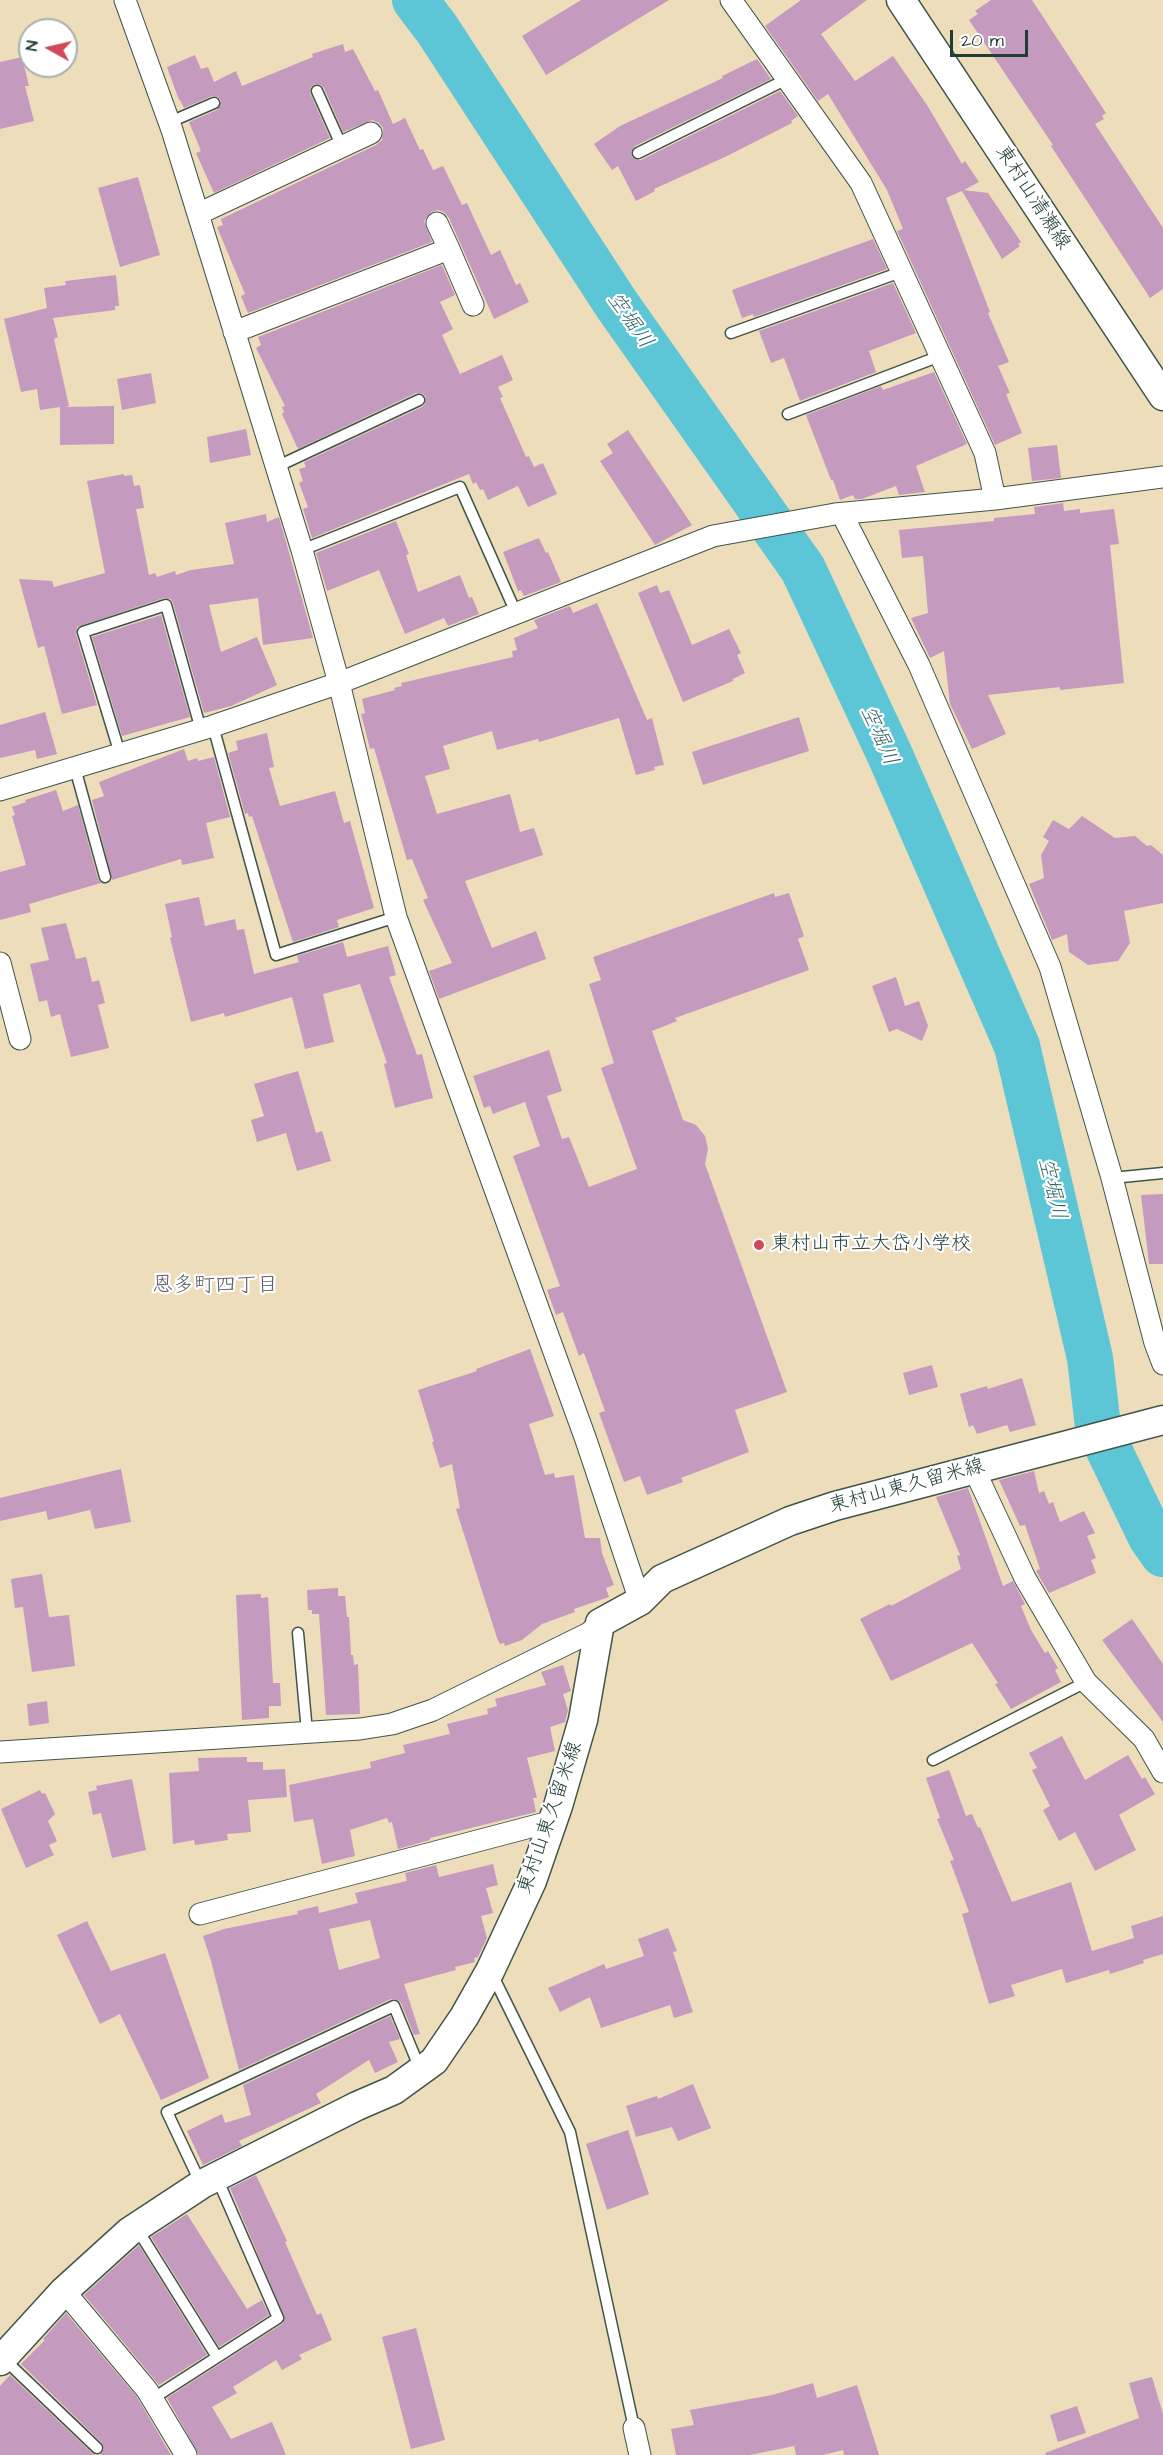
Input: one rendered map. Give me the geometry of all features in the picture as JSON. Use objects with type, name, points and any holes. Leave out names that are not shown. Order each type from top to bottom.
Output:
[{"type":"main road","name":"東村山清瀬線","points":[[901,0],[1163,396]]},
{"type":"main road","name":"東村山東久留米線","points":[[1,2359],[64,2290],[135,2227],[209,2181],[357,2106],[394,2090],[434,2061],[464,2017],[490,1971],[532,1881],[553,1821],[583,1720],[600,1623],[640,1601],[662,1579],[790,1521],[835,1506],[1163,1420]]},
{"type":"street","points":[[124,0],[170,122],[302,550],[339,683],[396,917],[586,1440],[640,1601]]},
{"type":"street","points":[[731,0],[861,183],[985,453],[995,499]]},
{"type":"street","points":[[198,214],[371,133]]},
{"type":"street","points":[[437,223],[473,305]]},
{"type":"street","points":[[234,332],[449,249]]},
{"type":"street","points":[[0,790],[207,728],[339,683],[517,615],[708,538],[838,514],[995,499],[1163,477]]},
{"type":"street","points":[[838,514],[919,665],[1050,967],[1112,1178],[1155,1343],[1163,1364]]},
{"type":"street","points":[[0,963],[20,1039]]},
{"type":"street","points":[[974,1469],[1025,1578],[1086,1682],[1144,1739],[1163,1772]]},
{"type":"street","points":[[0,1752],[360,1729],[392,1724],[434,1710],[589,1633],[600,1623]]},
{"type":"street","points":[[200,1914],[553,1821]]},
{"type":"street","points":[[64,2290],[152,2399],[186,2455]]},
{"type":"street","points":[[634,2428],[640,2455]]},
{"type":"lane","points":[[638,153],[787,79]]},
{"type":"lane","points":[[317,91],[342,147]]},
{"type":"lane","points":[[170,122],[214,104]]},
{"type":"lane","points":[[731,333],[901,272]]},
{"type":"lane","points":[[788,414],[940,356]]},
{"type":"lane","points":[[276,467],[419,400]]},
{"type":"lane","points":[[302,550],[460,487],[517,615]]},
{"type":"lane","points":[[120,754],[83,632],[166,605],[207,728],[276,955],[396,917]]},
{"type":"lane","points":[[75,768],[105,877]]},
{"type":"lane","points":[[1112,1178],[1163,1173]]},
{"type":"lane","points":[[298,1633],[307,1732]]},
{"type":"lane","points":[[933,1761],[1086,1682]]},
{"type":"lane","points":[[490,1971],[570,2132],[634,2428]]},
{"type":"lane","points":[[152,2399],[278,2318],[209,2181],[167,2112],[394,2006],[421,2070]]},
{"type":"lane","points":[[135,2227],[217,2357]]},
{"type":"lane","points":[[1,2359],[98,2448]]},
{"type":"building","points":[[581,0],[669,0],[546,75],[522,36]]},
{"type":"building","points":[[801,0],[867,0],[821,34],[855,81],[893,56],[927,105],[962,164],[965,161],[979,182],[964,190],[988,193],[1021,242],[1018,244],[1020,246],[1002,259],[962,191],[946,198],[990,312],[988,313],[1009,362],[998,366],[1010,393],[1006,394],[1022,433],[995,445],[897,231],[903,229],[887,190],[828,94],[818,101],[765,26]]},
{"type":"building","points":[[991,0],[1032,0],[1106,113],[1102,116],[1104,119],[1095,124],[1163,228],[1163,289],[1150,298],[1051,146],[1053,145],[969,20],[978,14],[975,11]]},
{"type":"building","points":[[343,44],[345,52],[353,49],[375,91],[378,90],[393,124],[405,118],[420,150],[423,149],[433,170],[443,166],[462,205],[467,203],[491,255],[500,250],[516,285],[520,283],[529,302],[494,319],[449,218],[444,212],[438,210],[431,212],[424,221],[432,242],[248,313],[241,296],[245,294],[217,227],[223,225],[221,219],[376,145],[382,140],[383,128],[372,120],[343,132],[324,88],[315,84],[311,87],[310,93],[330,138],[214,193],[196,153],[201,151],[189,122],[217,110],[221,101],[218,97],[212,96],[184,108],[167,67],[195,55],[201,69],[208,67],[214,82],[236,71],[242,86],[313,57],[312,54]]},
{"type":"building","points":[[18,58],[18,78],[27,78],[29,86],[25,86],[34,121],[0,129],[0,62]]},
{"type":"building","points":[[757,59],[771,79],[635,146],[631,152],[632,157],[641,160],[780,91],[798,116],[791,121],[792,123],[654,189],[655,191],[636,201],[618,166],[612,170],[594,144],[620,126],[723,78],[722,76]]},
{"type":"building","points":[[138,177],[160,255],[120,267],[98,188]]},
{"type":"building","points":[[873,239],[887,269],[754,317],[753,314],[742,318],[732,290]]},
{"type":"building","points":[[442,265],[455,295],[440,302],[453,329],[442,335],[460,374],[502,355],[513,380],[498,387],[503,397],[500,398],[526,457],[529,456],[534,467],[543,463],[557,494],[528,507],[518,486],[488,500],[483,489],[480,490],[476,482],[473,484],[469,474],[312,538],[303,509],[308,507],[299,483],[303,481],[299,469],[306,467],[304,462],[422,407],[426,397],[416,393],[298,449],[282,414],[284,412],[282,407],[285,406],[256,348],[261,345],[258,337]]},
{"type":"building","points":[[116,275],[119,306],[115,306],[115,310],[53,318],[58,337],[54,339],[69,406],[66,407],[114,406],[114,444],[60,445],[60,407],[40,410],[37,389],[21,392],[4,319],[47,308],[44,288],[66,285],[65,281]]},
{"type":"building","points":[[893,283],[916,333],[869,351],[876,372],[800,401],[784,358],[771,363],[759,331]]},
{"type":"building","points":[[934,372],[967,444],[916,466],[925,492],[899,495],[896,486],[862,499],[855,499],[853,495],[840,500],[806,415],[881,386],[883,390]]},
{"type":"building","points":[[151,373],[156,403],[122,410],[117,379]]},
{"type":"building","points":[[246,429],[251,455],[210,463],[207,437]]},
{"type":"building","points":[[628,430],[692,525],[655,545],[600,461],[613,453],[607,444]]},
{"type":"building","points":[[1057,445],[1061,478],[1032,481],[1028,448]]},
{"type":"building","points":[[124,474],[124,476],[132,475],[134,486],[140,485],[144,508],[136,509],[149,575],[155,573],[157,577],[175,571],[176,575],[191,570],[234,564],[225,523],[266,514],[267,522],[279,517],[313,638],[263,645],[258,598],[209,605],[221,652],[257,637],[277,685],[231,706],[204,713],[173,603],[171,599],[164,598],[77,627],[76,634],[97,705],[62,714],[44,646],[38,648],[19,579],[52,581],[54,587],[105,573],[87,481]]},
{"type":"building","points":[[1063,503],[1064,511],[1080,509],[1080,513],[1114,509],[1119,544],[1110,545],[1124,683],[988,695],[1006,734],[972,749],[950,704],[944,651],[930,658],[911,618],[928,613],[923,556],[902,558],[899,530],[994,521],[994,518],[1035,514],[1034,507]]},
{"type":"building","points":[[396,521],[409,554],[406,555],[418,592],[460,575],[469,598],[472,597],[479,614],[448,626],[444,618],[405,634],[379,570],[327,591],[316,553]]},
{"type":"building","points":[[539,538],[561,582],[524,596],[521,590],[518,591],[503,552]]},
{"type":"building","points":[[657,585],[660,593],[669,590],[692,645],[729,629],[741,653],[737,655],[745,673],[733,681],[683,702],[638,593]]},
{"type":"building","points":[[597,603],[647,720],[652,718],[664,765],[636,775],[619,718],[539,742],[538,739],[497,750],[492,731],[443,746],[450,769],[425,776],[437,814],[510,794],[520,832],[534,828],[543,855],[465,881],[492,948],[536,931],[546,959],[439,999],[429,971],[452,963],[423,900],[428,898],[412,859],[407,860],[374,748],[370,749],[361,714],[365,713],[362,699],[395,690],[394,688],[402,686],[401,683],[513,657],[512,651],[517,650],[514,638],[538,628],[534,620],[570,606],[573,613]]},
{"type":"building","points":[[161,615],[190,717],[122,736],[92,637]]},
{"type":"building","points":[[45,712],[57,754],[37,759],[35,750],[0,758],[0,725]]},
{"type":"building","points":[[799,717],[809,751],[703,785],[692,752]]},
{"type":"building","points":[[267,733],[274,767],[269,768],[280,806],[335,791],[344,823],[350,821],[374,908],[337,920],[339,927],[293,942],[252,816],[245,814],[228,753],[238,750],[236,741]]},
{"type":"building","points":[[184,749],[188,761],[214,757],[230,817],[206,823],[214,858],[182,865],[181,859],[112,880],[92,800],[104,796],[99,782]]},
{"type":"building","points":[[56,790],[63,811],[78,805],[101,883],[29,904],[31,912],[0,920],[0,872],[26,865],[12,816],[15,815],[12,807],[26,802],[25,800]]},
{"type":"building","points":[[1082,816],[1115,838],[1135,836],[1163,855],[1163,903],[1124,911],[1130,943],[1118,961],[1088,965],[1069,952],[1067,934],[1052,940],[1029,884],[1044,878],[1041,855],[1049,841],[1043,837],[1053,820],[1069,829]]},
{"type":"building","points":[[774,893],[775,897],[789,893],[804,936],[798,939],[809,970],[675,1018],[677,1021],[652,1031],[683,1120],[696,1125],[705,1136],[708,1149],[705,1164],[787,1392],[735,1410],[749,1452],[681,1478],[683,1482],[647,1495],[640,1476],[624,1482],[599,1413],[605,1411],[584,1353],[579,1356],[563,1312],[556,1315],[547,1290],[560,1286],[513,1156],[540,1146],[525,1102],[493,1114],[490,1106],[484,1108],[473,1076],[549,1050],[562,1091],[547,1096],[562,1139],[569,1137],[589,1187],[637,1169],[601,1068],[614,1063],[589,984],[601,980],[593,957]]},
{"type":"building","points":[[199,897],[205,926],[235,919],[237,930],[244,929],[254,974],[299,962],[297,956],[343,942],[347,957],[388,946],[396,975],[389,977],[417,1055],[422,1054],[433,1098],[395,1108],[384,1064],[387,1063],[360,984],[323,994],[334,1042],[305,1049],[292,997],[225,1017],[224,1013],[191,1022],[170,938],[172,937],[165,904]]},
{"type":"building","points":[[66,923],[76,959],[86,957],[92,982],[99,980],[105,1003],[98,1005],[109,1048],[71,1057],[60,1014],[51,1017],[47,1000],[39,1002],[30,964],[49,960],[41,928]]},
{"type":"building","points":[[896,977],[905,1006],[919,1001],[928,1026],[922,1041],[897,1029],[889,1032],[872,986]]},
{"type":"building","points":[[298,1071],[316,1133],[322,1131],[331,1161],[297,1171],[286,1133],[257,1142],[251,1120],[264,1116],[254,1084]]},
{"type":"building","points":[[1163,1194],[1163,1264],[1149,1264],[1141,1195]]},
{"type":"building","points":[[530,1349],[554,1416],[529,1424],[545,1475],[554,1473],[555,1478],[574,1475],[585,1538],[600,1538],[602,1553],[614,1585],[606,1588],[609,1597],[574,1609],[575,1612],[542,1624],[522,1640],[505,1646],[504,1643],[500,1644],[497,1638],[456,1509],[460,1508],[452,1464],[440,1468],[418,1390],[477,1371],[476,1369]]},
{"type":"building","points":[[932,1365],[938,1387],[909,1395],[903,1373]]},
{"type":"building","points":[[1022,1378],[1036,1425],[1010,1432],[1007,1425],[977,1434],[973,1425],[969,1427],[960,1394],[987,1386],[988,1389]]},
{"type":"building","points":[[121,1469],[131,1522],[95,1529],[90,1510],[48,1520],[46,1511],[0,1521],[0,1498]]},
{"type":"building","points":[[1034,1471],[1039,1493],[1044,1491],[1049,1504],[1053,1502],[1060,1522],[1084,1511],[1095,1533],[1087,1536],[1096,1558],[1091,1560],[1096,1573],[1049,1593],[1036,1571],[1040,1569],[1025,1525],[1020,1526],[999,1480]]},
{"type":"building","points":[[968,1488],[1003,1586],[1013,1581],[1025,1604],[1021,1606],[1031,1630],[1045,1653],[1048,1651],[1058,1668],[1055,1670],[1061,1682],[1011,1709],[995,1684],[998,1683],[972,1643],[891,1681],[860,1619],[890,1604],[891,1606],[961,1569],[957,1556],[960,1555],[936,1497]]},
{"type":"building","points":[[42,1574],[49,1617],[69,1615],[75,1666],[32,1672],[23,1607],[15,1608],[11,1579]]},
{"type":"building","points":[[338,1588],[338,1596],[345,1596],[347,1617],[349,1617],[351,1655],[353,1655],[354,1665],[358,1664],[360,1714],[326,1715],[319,1614],[312,1614],[312,1610],[308,1610],[307,1590]]},
{"type":"building","points":[[261,1594],[261,1598],[268,1597],[273,1683],[280,1683],[281,1706],[269,1706],[269,1718],[242,1720],[236,1595]]},
{"type":"building","points":[[1132,1619],[1163,1664],[1163,1722],[1102,1640]]},
{"type":"building","points":[[563,1665],[571,1691],[563,1694],[568,1710],[565,1722],[550,1727],[555,1751],[527,1758],[537,1798],[533,1798],[536,1812],[430,1838],[430,1840],[398,1849],[392,1822],[389,1823],[387,1818],[350,1830],[355,1856],[322,1864],[313,1819],[294,1822],[289,1785],[371,1768],[370,1762],[405,1753],[403,1745],[450,1734],[447,1724],[488,1714],[487,1709],[497,1706],[495,1699],[546,1685],[541,1672]]},
{"type":"building","points":[[47,1701],[49,1723],[29,1726],[27,1704]]},
{"type":"building","points":[[1062,1736],[1085,1780],[1128,1755],[1142,1779],[1145,1777],[1155,1794],[1119,1815],[1136,1850],[1095,1871],[1075,1832],[1059,1841],[1043,1810],[1050,1806],[1032,1770],[1037,1768],[1029,1753]]},
{"type":"building","points":[[247,1757],[247,1762],[263,1762],[263,1770],[285,1769],[287,1797],[248,1800],[251,1832],[227,1834],[228,1840],[195,1845],[194,1840],[173,1844],[169,1773],[199,1771],[198,1758]]},
{"type":"building","points":[[949,1770],[966,1816],[972,1814],[978,1828],[980,1827],[1012,1902],[1071,1882],[1092,1951],[1134,1938],[1131,1926],[1163,1916],[1163,1954],[1110,1974],[1109,1970],[1066,1983],[1062,1969],[1011,1985],[1015,1996],[989,2004],[962,1914],[969,1912],[950,1861],[954,1860],[937,1819],[940,1818],[926,1778]]},
{"type":"building","points":[[132,1779],[146,1850],[112,1858],[101,1813],[93,1815],[88,1792],[97,1790],[96,1786]]},
{"type":"building","points":[[40,1790],[42,1794],[45,1793],[55,1814],[48,1821],[57,1841],[49,1845],[54,1855],[26,1868],[1,1809]]},
{"type":"building","points":[[493,1864],[498,1885],[486,1888],[493,1913],[481,1916],[487,1938],[478,1957],[474,1958],[475,1962],[455,1967],[456,1970],[404,1984],[420,2034],[414,2035],[401,2003],[391,1999],[239,2070],[203,1936],[224,1929],[298,1914],[297,1911],[318,1906],[319,1913],[358,1903],[355,1893],[407,1881],[405,1873],[436,1865],[439,1877]],"holes":[[[370,1920],[380,1958],[339,1970],[329,1929]]]},
{"type":"building","points":[[87,1921],[111,1971],[165,1953],[209,2078],[161,2100],[120,2014],[100,2024],[57,1935]]},
{"type":"building","points":[[668,1928],[677,1951],[673,1952],[693,2012],[674,2018],[670,2005],[601,2028],[590,1997],[560,2012],[548,1988],[604,1964],[606,1969],[644,1956],[638,1939]]},
{"type":"building","points":[[390,2016],[400,2039],[389,2042],[398,2062],[375,2073],[369,2060],[316,2094],[321,2103],[239,2141],[242,2146],[203,2165],[187,2131],[222,2114],[225,2123],[251,2115],[243,2085]]},
{"type":"building","points":[[693,2084],[711,2128],[678,2141],[672,2127],[636,2137],[626,2106],[657,2096],[658,2099]]},
{"type":"building","points":[[628,2130],[649,2194],[607,2210],[586,2144]]},
{"type":"building","points":[[256,2175],[287,2241],[285,2242],[317,2315],[321,2313],[332,2340],[299,2355],[302,2359],[282,2370],[276,2360],[233,2387],[237,2393],[212,2407],[231,2439],[272,2422],[286,2455],[199,2455],[167,2398],[282,2324],[285,2319],[230,2188]]},
{"type":"building","points":[[187,2214],[247,2309],[262,2300],[269,2315],[219,2347],[151,2237]]},
{"type":"building","points":[[139,2245],[207,2355],[159,2385],[84,2295]]},
{"type":"building","points":[[66,2313],[137,2397],[171,2455],[100,2455],[104,2449],[102,2443],[21,2364],[45,2340],[43,2339]]},
{"type":"building","points":[[416,2328],[445,2440],[411,2449],[382,2337]]},
{"type":"building","points":[[10,2375],[95,2455],[0,2455],[0,2386]]},
{"type":"building","points":[[1152,2377],[1163,2414],[1163,2455],[1046,2455],[1045,2453],[1139,2418],[1129,2383]]},
{"type":"building","points":[[813,2383],[817,2398],[857,2385],[879,2455],[844,2455],[843,2450],[823,2455],[796,2455],[794,2446],[750,2455],[676,2455],[671,2429],[694,2425],[690,2410],[772,2395]]},
{"type":"building","points":[[1077,2406],[1086,2433],[1058,2442],[1050,2415]]},
{"type":"waterway","name":"空堀川","points":[[415,0],[437,29],[617,305],[803,569],[889,753],[1017,1046],[1090,1358],[1098,1427],[1151,1537],[1163,1554]]},
{"type":"place","name":"東村山市立大岱小学校","points":[[759,1245]]},
{"type":"district","name":"恩多町四丁目","points":[[215,1287]]}]
